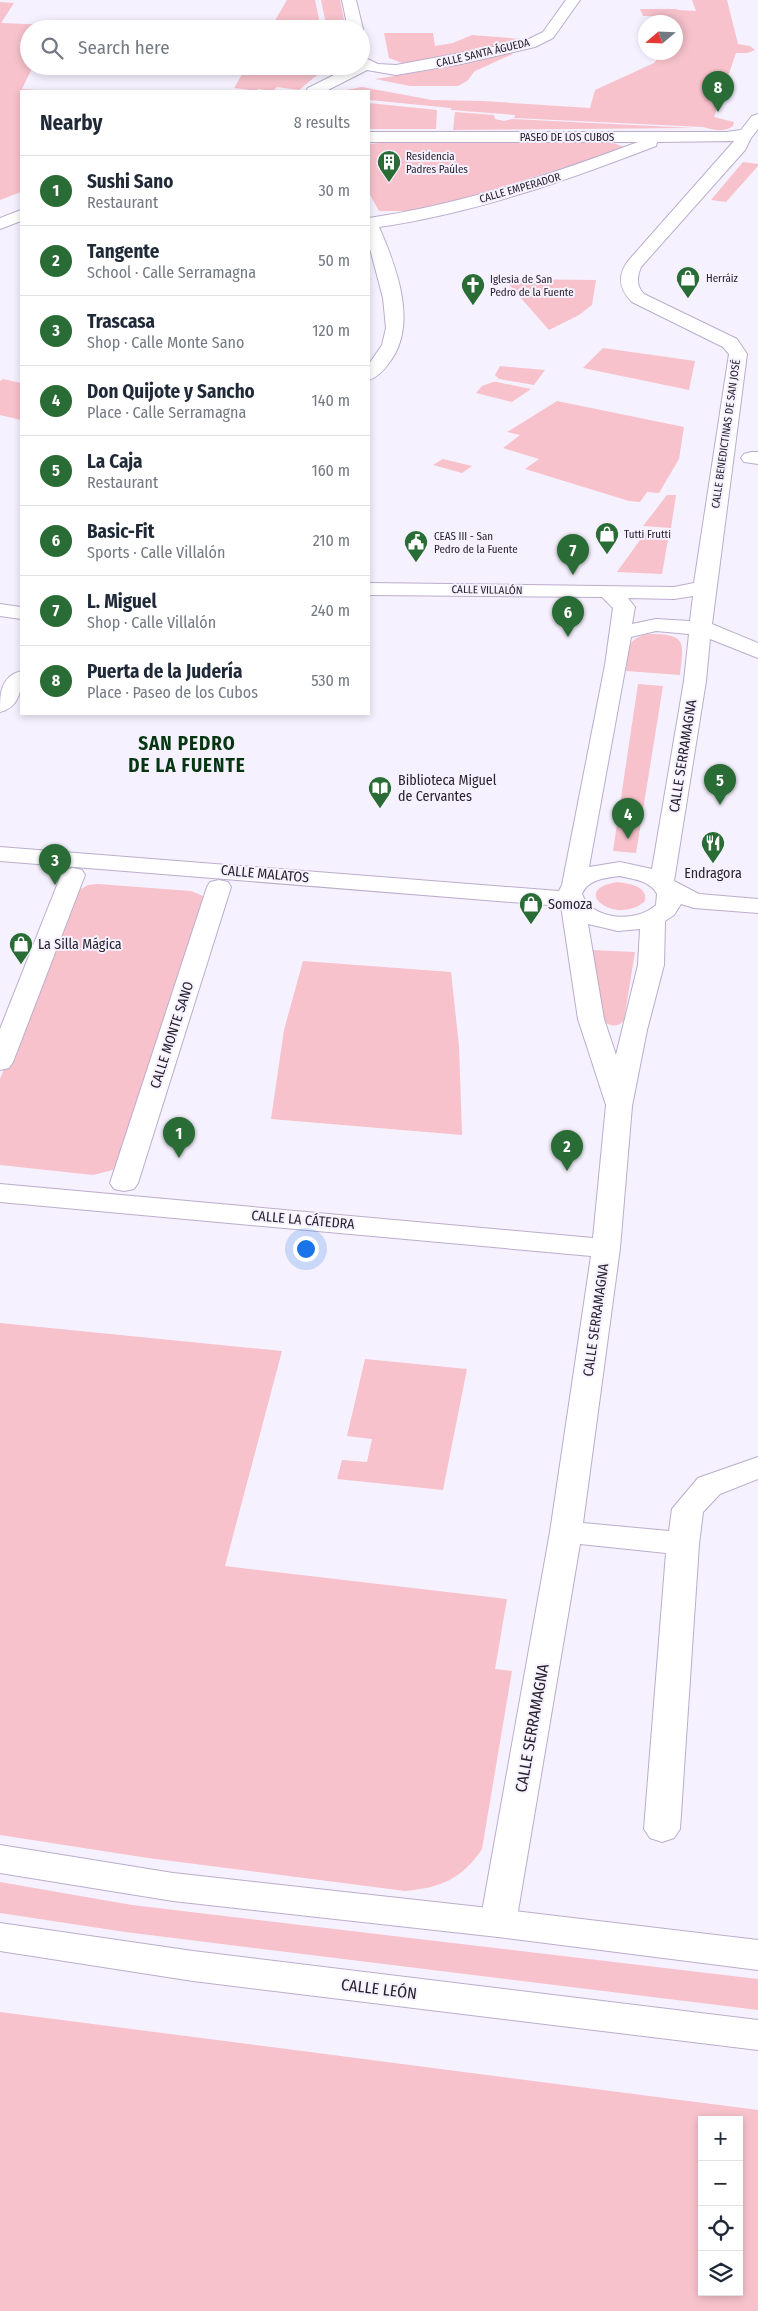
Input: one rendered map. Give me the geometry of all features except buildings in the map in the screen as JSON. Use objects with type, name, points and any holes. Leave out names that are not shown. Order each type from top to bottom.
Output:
[{"type":"street","points":[[349,0],[354,20]]},
{"type":"street","name":"CALLE SANTA ÁGUEDA","points":[[370,69],[396,70],[424,66],[535,42],[548,35],[573,0]]},
{"type":"street","points":[[316,90],[354,75]]},
{"type":"street","points":[[742,135],[746,134],[758,119]]},
{"type":"street","name":"PASEO DE LOS CUBOS","points":[[370,137],[726,137],[742,135]]},
{"type":"street","name":"CALLE BENEDICTINAS DE SAN JOSÉ","points":[[702,628],[705,587],[746,351],[643,301],[633,293],[629,278],[634,265],[739,147],[744,138],[742,135]]},
{"type":"street","name":"CALLE EMPERADOR","points":[[370,224],[421,216],[579,171],[667,137]]},
{"type":"street","points":[[0,224],[20,215]]},
{"type":"street","name":"CALLE EMPERADOR","points":[[370,226],[378,242],[396,319],[390,348],[370,373]]},
{"type":"street","name":"CALLE VILLALÓN","points":[[370,589],[674,593],[705,587]]},
{"type":"street","points":[[606,591],[615,596],[624,607],[621,633],[656,625],[702,628],[758,651]]},
{"type":"street","points":[[0,610],[20,613]]},
{"type":"street","name":"CALLE SERRAMAGNA","points":[[664,885],[702,628]]},
{"type":"street","name":"CALLE SERRAMAGNA","points":[[619,1106],[591,1019],[578,953],[572,894],[621,633]]},
{"type":"street","points":[[0,705],[20,679]]},
{"type":"street","name":"CALLE MALATOS","points":[[0,854],[529,895],[572,894]]},
{"type":"street","points":[[664,885],[670,899],[667,908],[653,918],[620,924],[600,921],[585,914],[572,894],[585,876],[600,871],[620,869],[638,872],[664,885],[694,901],[758,906]]},
{"type":"street","points":[[0,1062],[73,875]]},
{"type":"street","name":"CALLE MONTE SANO","points":[[124,1183],[219,887]]},
{"type":"street","name":"CALLE SERRAMAGNA","points":[[498,1923],[566,1532],[606,1248],[619,1106],[633,1036],[651,965],[653,918]]},
{"type":"street","name":"CALLE LA CÁTEDRA","points":[[0,1193],[606,1248]]},
{"type":"street","points":[[662,1829],[683,1544],[688,1510],[709,1486],[758,1468]]},
{"type":"street","points":[[566,1532],[683,1544]]},
{"type":"street","points":[[0,1858],[173,1887],[498,1923],[758,1956]]},
{"type":"street","name":"CALLE LEÓN","points":[[0,1937],[193,1966],[758,2035]]},
{"type":"shaded area","points":[[287,0],[315,0],[319,20],[275,20]]},
{"type":"shaded area","points":[[321,0],[340,0],[344,20],[325,20]]},
{"type":"shaded area","points":[[692,0],[727,0],[738,44],[750,46],[755,50],[747,53],[736,53],[714,117],[734,122],[733,126],[726,130],[703,127],[514,118],[515,115],[451,110],[451,108],[370,100],[370,90],[346,90],[362,87],[432,100],[483,101],[590,108],[595,90],[654,63],[656,60],[683,60],[683,15],[643,15],[640,9],[696,11]]},
{"type":"shaded area","points":[[0,2],[14,3],[1,23],[20,24],[20,75],[29,75],[22,89],[37,90],[20,90],[20,192],[0,200]]},
{"type":"shaded area","points":[[384,33],[433,33],[435,46],[453,43],[472,35],[522,39],[482,50],[413,63],[402,63],[389,58]]},
{"type":"shaded area","points":[[513,54],[475,71],[467,81],[458,86],[410,86],[375,79],[444,68]]},
{"type":"shaded area","points":[[242,75],[317,75],[299,90],[277,87],[274,90],[234,88]]},
{"type":"shaded area","points":[[370,103],[437,110],[436,129],[370,129]]},
{"type":"shaded area","points":[[455,112],[494,115],[495,119],[504,121],[512,119],[694,128],[453,130]]},
{"type":"shaded area","points":[[613,143],[627,148],[424,211],[379,211],[370,195],[370,144]]},
{"type":"shaded area","points":[[743,162],[758,164],[758,166],[726,202],[711,200]]},
{"type":"shaded area","points":[[504,279],[596,280],[592,305],[579,315],[549,330]]},
{"type":"shaded area","points":[[603,348],[695,361],[689,390],[583,368]]},
{"type":"shaded area","points":[[500,366],[545,370],[534,385],[499,379],[495,375]]},
{"type":"shaded area","points":[[3,379],[20,383],[20,420],[0,415],[0,381]]},
{"type":"shaded area","points":[[493,382],[531,389],[512,402],[476,393],[482,386]]},
{"type":"shaded area","points":[[557,401],[684,427],[679,459],[659,493],[647,492],[640,502],[629,501],[525,469],[539,459],[503,448],[520,435],[507,432]]},
{"type":"shaded area","points":[[443,459],[472,466],[462,473],[433,465]]},
{"type":"shaded area","points":[[667,495],[676,495],[671,528],[643,526]]},
{"type":"shaded area","points":[[645,533],[669,534],[662,574],[617,572]]},
{"type":"shaded area","points":[[648,634],[670,636],[680,642],[682,654],[680,675],[626,671],[628,651],[632,642]]},
{"type":"shaded area","points":[[638,684],[663,686],[636,853],[613,851]]},
{"type":"shaded area","points":[[618,882],[641,889],[644,892],[645,901],[633,908],[621,910],[610,908],[596,898],[597,892],[603,886]]},
{"type":"shaded area","points":[[98,884],[191,891],[203,896],[205,901],[121,1164],[113,1170],[93,1175],[0,1165],[0,1079],[74,893],[88,885]]},
{"type":"shaded area","points":[[591,950],[635,952],[622,1023],[613,1026],[607,1024],[603,1019]]},
{"type":"shaded area","points":[[303,961],[451,972],[459,1046],[462,1135],[271,1119],[284,1030]]},
{"type":"shaded area","points":[[0,1323],[282,1351],[225,1566],[507,1599],[495,1669],[512,1671],[482,1849],[458,1875],[439,1884],[418,1890],[405,1891],[148,1858],[0,1835]]},
{"type":"shaded area","points":[[365,1359],[467,1369],[443,1490],[337,1479],[342,1460],[367,1462],[372,1439],[347,1436]]},
{"type":"shaded area","points":[[0,1882],[132,1905],[758,1979],[758,2010],[125,1932],[0,1913]]},
{"type":"shaded area","points":[[0,2012],[758,2110],[758,2311],[0,2311]]},
{"type":"place","name":"Puerta de la Judería","points":[[718,112]]},
{"type":"place","name":"Residencia Padres Paúles","points":[[389,183]]},
{"type":"place","name":"Herráiz","points":[[688,299]]},
{"type":"place","name":"Iglesia de San Pedro de la Fuente","points":[[473,306]]},
{"type":"place","name":"Tutti Frutti","points":[[607,555]]},
{"type":"place","name":"CEAS III - San Pedro de la Fuente","points":[[416,563]]},
{"type":"place","name":"L. Miguel","points":[[573,575]]},
{"type":"place","name":"Basic-Fit","points":[[568,637]]},
{"type":"place","name":"La Caja","points":[[720,805]]},
{"type":"place","name":"Biblioteca Miguel de Cervantes","points":[[380,809]]},
{"type":"place","name":"Don Quijote y Sancho","points":[[628,839]]},
{"type":"place","name":"Endragora","points":[[713,864]]},
{"type":"place","name":"Trascasa","points":[[55,885]]},
{"type":"place","name":"Somoza","points":[[531,925]]},
{"type":"place","name":"La Silla Mágica","points":[[21,965]]},
{"type":"place","name":"Sushi Sano","points":[[179,1158]]},
{"type":"place","name":"Tangente","points":[[567,1171]]},
{"type":"district","name":"SAN PEDRO DE LA FUENTE","points":[[187,754]]}]
